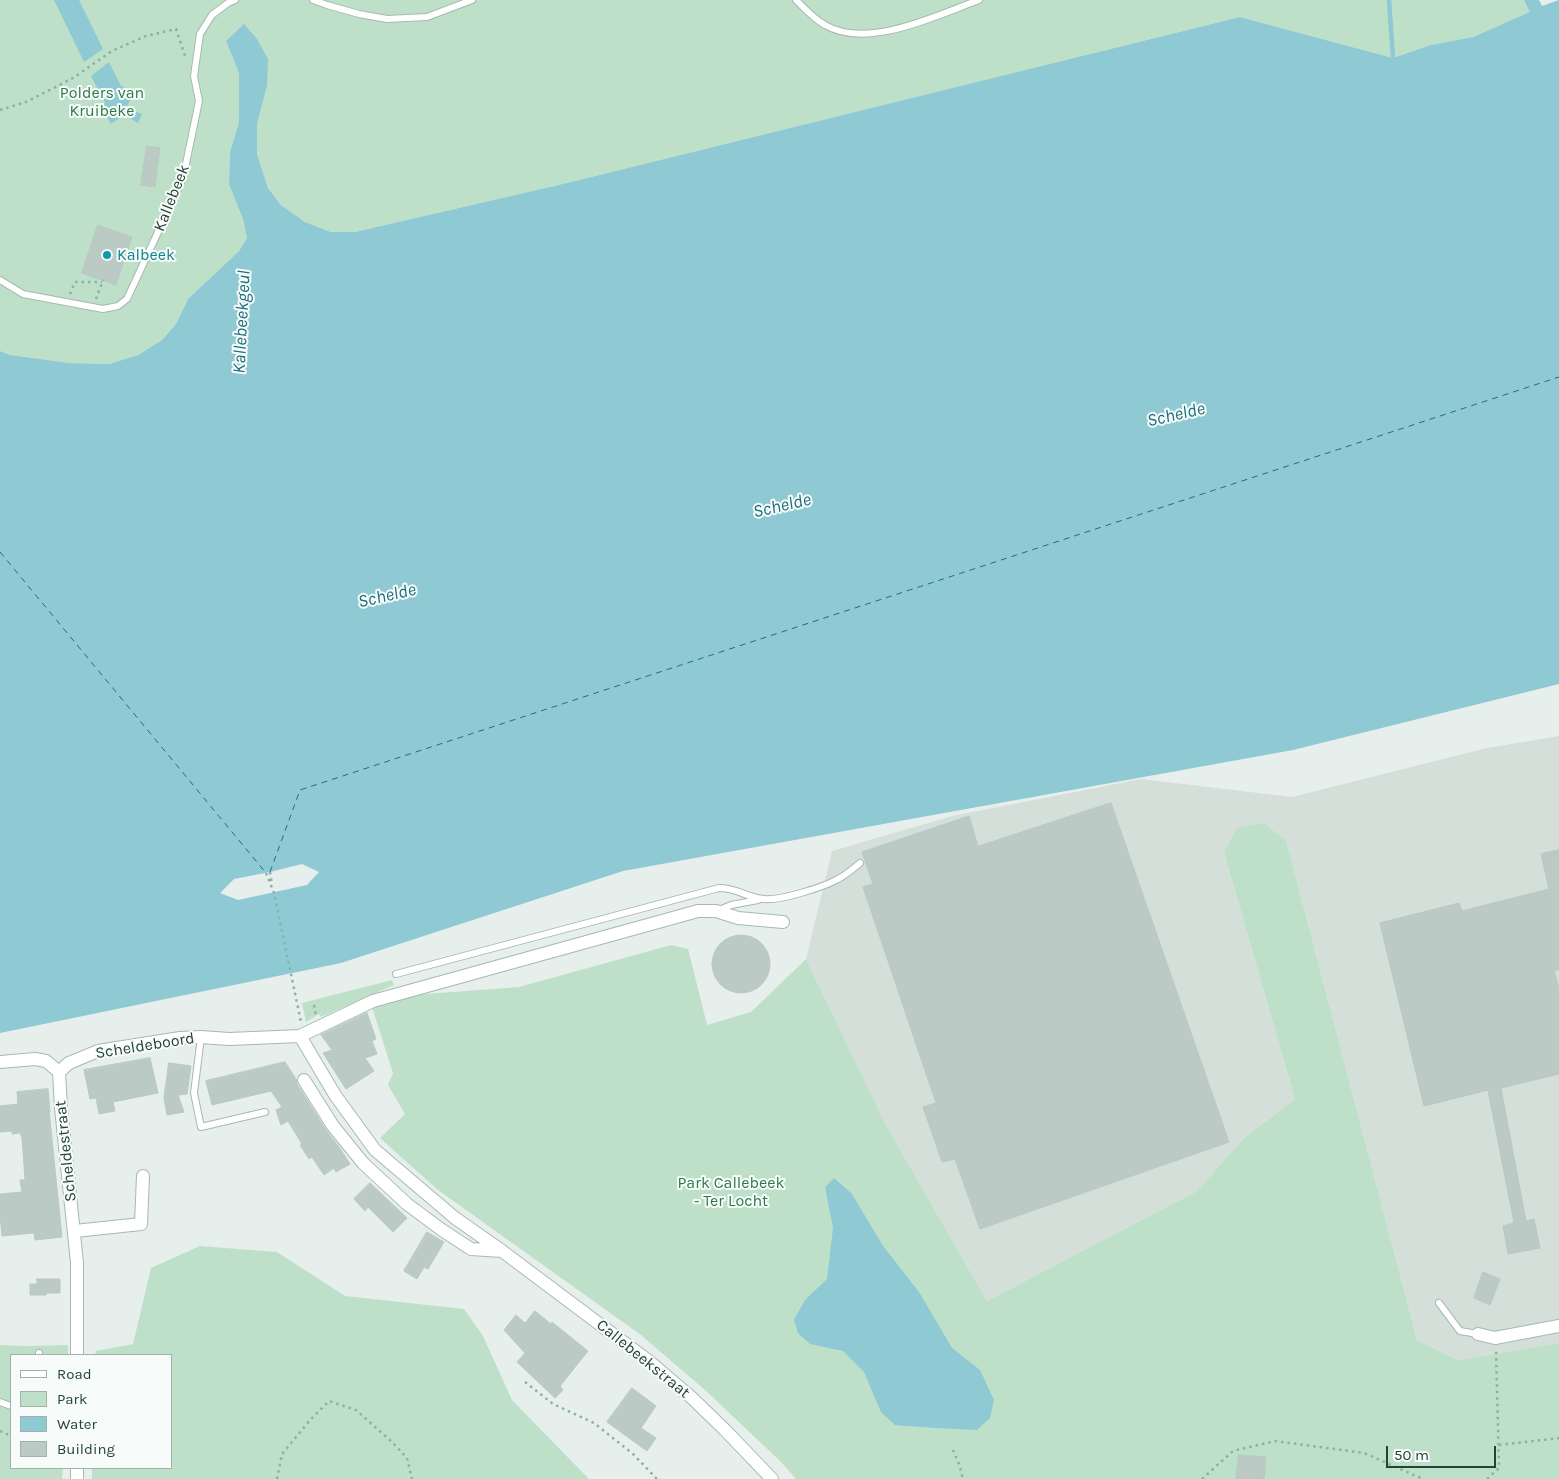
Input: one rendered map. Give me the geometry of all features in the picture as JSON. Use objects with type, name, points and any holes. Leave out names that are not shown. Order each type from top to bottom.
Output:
[{"type":"street","points":[[300,1036],[354,1009],[382,998],[698,911],[716,911],[738,918],[782,922]]},
{"type":"street","name":"Scheldeboord","points":[[59,1072],[69,1063],[98,1051],[180,1038],[229,1039],[300,1036]]},
{"type":"street","name":"Callebeekstraat","points":[[300,1036],[335,1095],[376,1150],[454,1218],[502,1251],[650,1362],[705,1411],[772,1479]]},
{"type":"street","points":[[0,1062],[35,1058],[46,1061],[59,1072]]},
{"type":"street","name":"Scheldestraat","points":[[59,1072],[61,1108],[75,1231],[77,1354]]},
{"type":"street","points":[[304,1080],[333,1126],[363,1163],[407,1204],[471,1249],[502,1251]]},
{"type":"street","points":[[75,1231],[141,1224],[142,1176]]},
{"type":"street","points":[[1478,1334],[1496,1338],[1559,1326]]},
{"type":"lane","name":"Kallebeek","points":[[0,280],[23,294],[104,310],[118,306],[127,298],[183,178],[199,101],[194,76],[200,34],[212,15],[235,0]]},
{"type":"lane","points":[[313,0],[359,14],[387,19],[427,17],[472,0]]},
{"type":"lane","points":[[796,0],[826,26],[852,34],[878,33],[902,28],[979,0]]},
{"type":"lane","points":[[716,911],[731,905],[764,899],[777,899],[800,893],[838,880],[860,863]]},
{"type":"lane","points":[[396,974],[719,888],[730,888],[764,899]]},
{"type":"lane","points":[[201,1037],[194,1093],[201,1127],[265,1112]]},
{"type":"lane","points":[[1439,1303],[1460,1331],[1478,1334]]},
{"type":"path","points":[[0,110],[26,102],[73,78],[112,51],[146,36],[170,30],[176,29],[184,55],[194,76]]},
{"type":"path","points":[[66,302],[75,282],[102,281],[98,296]]},
{"type":"path","points":[[268,873],[301,1020],[300,1036]]},
{"type":"path","points":[[1487,1479],[1499,1468],[1496,1338]]},
{"type":"path","points":[[525,1382],[552,1404],[594,1423],[633,1454],[657,1479]]},
{"type":"path","points":[[277,1479],[282,1454],[329,1401],[356,1410],[392,1442],[407,1458],[412,1479]]},
{"type":"path","points":[[1499,1445],[1559,1438]]},
{"type":"path","points":[[1202,1479],[1233,1451],[1275,1441],[1364,1453],[1424,1479]]},
{"type":"path","points":[[953,1450],[964,1479]]},
{"type":"shaded area","points":[[1559,736],[1559,1343],[1458,1360],[1417,1340],[1286,840],[1264,823],[1224,853],[1295,1099],[1244,1138],[1197,1191],[987,1301],[886,1125],[806,959],[832,851],[952,816],[1141,779],[1292,797],[1487,748]]},
{"type":"green space","name":"Polders van Kruibeke","points":[[0,0],[1524,0],[1531,12],[1473,37],[1431,45],[1393,58],[1240,17],[567,183],[355,232],[331,232],[305,222],[281,205],[268,188],[257,154],[257,124],[267,86],[226,41],[239,73],[239,122],[230,152],[229,183],[243,219],[247,238],[239,251],[188,299],[176,324],[162,340],[138,355],[109,364],[70,363],[10,355],[0,351]]},
{"type":"green space","name":"Park Callebeek - Ter Locht","points":[[1264,823],[1286,840],[1417,1340],[1458,1360],[1559,1343],[1559,1479],[796,1479],[780,1461],[705,1390],[641,1335],[438,1190],[380,1138],[405,1114],[388,1085],[393,1073],[372,1007],[413,995],[519,987],[671,945],[688,949],[707,1025],[751,1012],[806,959],[886,1125],[987,1301],[1197,1191],[1244,1138],[1295,1099],[1224,853],[1237,828]]},
{"type":"green space","points":[[392,980],[394,985],[321,1017],[319,1014],[306,1022],[302,1003]]},
{"type":"green space","points":[[200,1246],[277,1252],[345,1296],[464,1309],[483,1336],[512,1400],[589,1479],[92,1479],[92,1469],[172,1469],[172,1354],[95,1354],[96,1351],[133,1344],[151,1268]]},
{"type":"green space","points":[[0,1345],[68,1345],[68,1354],[10,1354],[10,1469],[63,1469],[62,1479],[0,1479]]},
{"type":"water","points":[[54,0],[79,0],[103,49],[84,62]]},
{"type":"water","points":[[1524,0],[1539,0],[1542,6],[1559,0],[1559,684],[1293,750],[623,871],[341,963],[0,1033],[0,351],[10,355],[70,363],[109,364],[138,355],[162,340],[176,324],[188,299],[239,251],[247,238],[243,219],[229,184],[230,152],[239,122],[239,73],[226,41],[244,24],[257,39],[268,59],[267,86],[257,124],[257,154],[268,188],[281,205],[305,222],[331,232],[355,232],[567,183],[1240,17],[1393,58],[1431,45],[1473,37],[1530,12]]},
{"type":"water","points":[[109,62],[121,86],[134,93],[126,108],[142,114],[138,123],[124,115],[111,124],[102,108],[105,103],[91,76]]},
{"type":"water","points":[[834,1178],[852,1194],[883,1246],[919,1292],[952,1348],[980,1370],[994,1400],[990,1418],[977,1430],[895,1425],[881,1412],[864,1372],[843,1351],[810,1344],[798,1333],[794,1320],[805,1300],[827,1279],[833,1228],[825,1187]]},
{"type":"pier","points":[[302,864],[319,872],[307,885],[238,900],[220,893],[234,879]]},
{"type":"building","points":[[147,146],[160,148],[155,187],[141,185]]},
{"type":"building","name":"Kalbeek","points":[[98,225],[132,237],[116,285],[82,273]]},
{"type":"building","points":[[1111,803],[1229,1142],[980,1229],[955,1159],[942,1162],[923,1107],[936,1103],[863,887],[873,884],[862,852],[969,816],[978,846]]},
{"type":"building","points":[[1559,850],[1559,970],[1554,970],[1559,989],[1559,1074],[1501,1088],[1526,1221],[1534,1219],[1540,1248],[1508,1254],[1503,1226],[1514,1223],[1488,1090],[1424,1106],[1380,923],[1459,903],[1462,911],[1549,889],[1541,854]]},
{"type":"building","points":[[735,935],[747,935],[762,943],[770,958],[770,970],[762,985],[747,993],[735,993],[720,985],[712,970],[712,958],[720,943]]},
{"type":"building","points":[[367,1013],[376,1039],[372,1041],[377,1054],[365,1058],[374,1071],[346,1089],[323,1053],[332,1050],[321,1035]]},
{"type":"building","points":[[150,1058],[158,1093],[113,1102],[115,1111],[99,1114],[96,1098],[90,1099],[84,1070]]},
{"type":"building","points":[[285,1062],[326,1130],[350,1164],[336,1172],[334,1168],[324,1175],[312,1157],[309,1159],[288,1121],[281,1125],[276,1110],[282,1107],[271,1091],[212,1105],[206,1081]]},
{"type":"building","points":[[169,1063],[191,1066],[187,1094],[178,1095],[184,1112],[167,1115],[164,1098]]},
{"type":"building","points":[[48,1089],[62,1237],[35,1240],[34,1233],[2,1236],[0,1194],[22,1192],[20,1180],[25,1180],[22,1138],[20,1133],[12,1134],[12,1131],[0,1132],[0,1106],[18,1104],[17,1092]]},
{"type":"building","points":[[370,1183],[407,1218],[393,1232],[368,1207],[365,1211],[354,1199]]},
{"type":"building","points":[[427,1232],[444,1242],[428,1269],[424,1267],[417,1279],[404,1271]]},
{"type":"building","points":[[1483,1272],[1500,1279],[1490,1305],[1474,1298]]},
{"type":"building","points":[[37,1279],[60,1279],[60,1293],[30,1295],[30,1284],[37,1284]]},
{"type":"building","points":[[535,1311],[588,1351],[560,1386],[563,1390],[555,1398],[517,1362],[525,1353],[504,1330],[516,1315],[525,1323]]},
{"type":"building","points":[[632,1388],[656,1406],[641,1428],[656,1438],[647,1451],[607,1422]]},
{"type":"building","points":[[1239,1455],[1266,1457],[1264,1479],[1236,1479]]},
{"type":"waterway","points":[[1389,0],[1393,58]]},
{"type":"ferry route","points":[[270,872],[300,790],[1559,377]]},
{"type":"ferry route","points":[[0,552],[266,873]]},
{"type":"place","name":"Kalbeek","points":[[107,255]]},
{"type":"water label","name":"Kallebeekgeul","points":[[242,322]]},
{"type":"water label","name":"Schelde","points":[[1176,415]]},
{"type":"water label","name":"Schelde","points":[[782,506]]},
{"type":"water label","name":"Schelde","points":[[387,596]]}]
